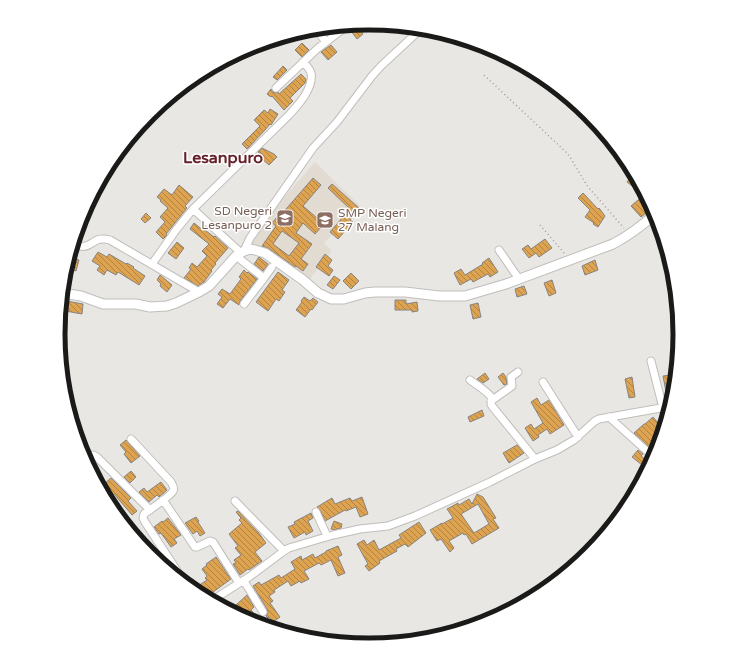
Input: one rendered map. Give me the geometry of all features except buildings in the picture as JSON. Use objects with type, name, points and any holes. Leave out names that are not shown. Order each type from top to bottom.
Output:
[{"type":"street","points":[[276,88],[317,49],[338,32]]},
{"type":"street","points":[[320,34],[326,42]]},
{"type":"street","points":[[68,294],[81,296],[103,304],[136,304],[150,307],[160,307],[176,303],[209,286],[240,253],[313,148],[337,122],[372,76],[413,34]]},
{"type":"street","points":[[152,264],[193,209],[289,116],[302,100],[310,82],[311,73],[303,62]]},
{"type":"street","points":[[193,209],[240,253],[264,278]]},
{"type":"street","points":[[240,253],[255,250],[265,253],[303,280],[318,293],[331,299],[344,299],[374,292],[405,292],[439,296],[465,296],[506,284],[613,244],[651,218]]},
{"type":"street","points":[[78,246],[84,247],[97,240],[110,240],[199,292]]},
{"type":"street","points":[[499,250],[519,279]]},
{"type":"street","points":[[244,304],[272,267]]},
{"type":"street","points":[[651,360],[664,411]]},
{"type":"street","points":[[492,401],[512,386],[511,377],[518,372]]},
{"type":"street","points":[[470,380],[492,398],[492,406],[535,459]]},
{"type":"street","points":[[543,382],[578,437]]},
{"type":"street","points":[[216,598],[258,572],[289,548],[327,536],[360,529],[388,526],[415,516],[476,489],[535,459],[557,450],[578,437],[595,421],[609,417],[663,408]]},
{"type":"street","points":[[609,417],[650,453]]},
{"type":"street","points":[[131,439],[174,487],[174,491],[144,514],[143,518],[176,569]]},
{"type":"street","points":[[90,456],[93,455],[97,457],[150,510]]},
{"type":"street","points":[[163,500],[194,547],[210,541],[213,542],[263,612]]},
{"type":"street","points":[[235,501],[284,551]]},
{"type":"street","points":[[316,512],[327,536]]},
{"type":"path","points":[[484,75],[568,154],[588,187],[630,233]]},
{"type":"path","points":[[540,225],[570,260]]},
{"type":"shaded area","name":"SMP Negeri 27 Malang","points":[[315,162],[360,206],[324,243],[332,251],[309,280],[252,243],[281,201]]},
{"type":"place","name":"SD Negeri Lesanpuro 2","points":[[285,218]]},
{"type":"place","name":"SMP Negeri 27 Malang","points":[[325,220]]},
{"type":"district","name":"Lesanpuro","points":[[223,157]]}]
